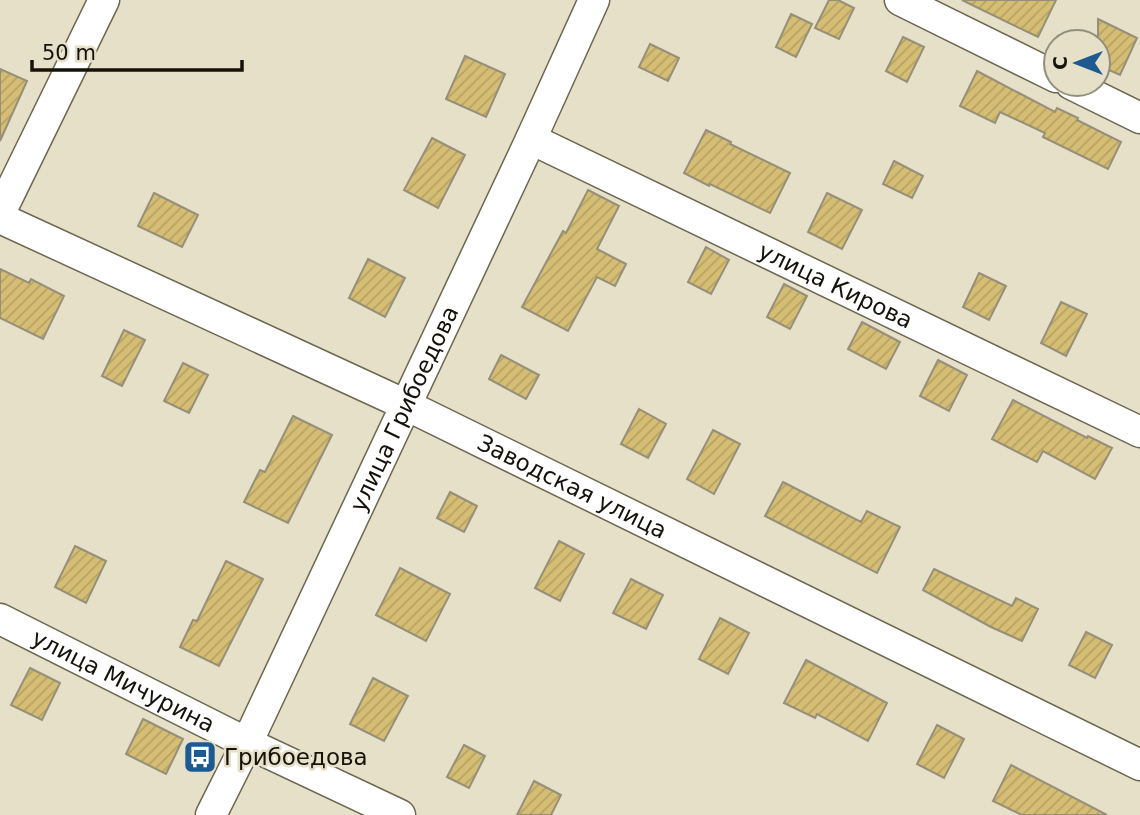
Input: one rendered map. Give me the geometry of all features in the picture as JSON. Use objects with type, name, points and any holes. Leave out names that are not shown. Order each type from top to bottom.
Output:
[{"type":"street","points":[[0,213],[104,0]]},
{"type":"street","name":"улица Грибоедова","points":[[211,815],[406,405],[594,0]]},
{"type":"street","points":[[900,0],[1042,70]]},
{"type":"street","points":[[1099,98],[1140,118]]},
{"type":"street","name":"улица Кирова","points":[[531,139],[1140,432]]},
{"type":"street","name":"Заводская улица","points":[[0,218],[406,405],[1140,765]]},
{"type":"street","name":"улица Мичурина","points":[[0,619],[247,743],[400,815]]},
{"type":"building","points":[[829,0],[838,0],[854,8],[839,39],[815,28]]},
{"type":"building","points":[[962,0],[1056,0],[1038,37]]},
{"type":"building","points":[[791,14],[812,24],[796,57],[776,47]]},
{"type":"building","points":[[1098,19],[1137,38],[1120,75],[1112,71],[1112,28],[1098,28]]},
{"type":"building","points":[[903,37],[924,47],[907,82],[886,71]]},
{"type":"building","points":[[650,44],[679,58],[668,81],[639,67]]},
{"type":"building","points":[[465,56],[505,74],[486,117],[446,99]]},
{"type":"building","points":[[0,69],[27,81],[0,141]]},
{"type":"building","points":[[977,71],[1055,112],[1057,108],[1078,118],[1077,120],[1121,142],[1108,169],[1043,137],[1045,133],[1000,112],[995,123],[960,106]]},
{"type":"building","points":[[706,130],[790,173],[770,213],[684,173]]},
{"type":"building","points":[[432,138],[465,155],[438,208],[404,190]]},
{"type":"building","points":[[894,161],[923,176],[912,198],[883,184]]},
{"type":"building","points":[[588,190],[619,206],[597,249],[626,264],[615,286],[597,277],[568,331],[522,307]]},
{"type":"building","points":[[154,193],[198,215],[182,247],[138,226]]},
{"type":"building","points":[[827,193],[862,210],[842,249],[808,232]]},
{"type":"building","points":[[706,247],[729,260],[711,294],[688,282]]},
{"type":"building","points":[[368,259],[405,278],[385,317],[349,298]]},
{"type":"building","points":[[0,269],[29,283],[31,279],[64,296],[43,339],[0,318]]},
{"type":"building","points":[[979,273],[1006,286],[989,320],[963,307]]},
{"type":"building","points":[[784,284],[807,296],[790,329],[767,317]]},
{"type":"building","points":[[1061,302],[1087,314],[1066,356],[1041,343]]},
{"type":"building","points":[[862,322],[900,342],[886,369],[848,349]]},
{"type":"building","points":[[124,330],[145,340],[122,386],[102,376]]},
{"type":"building","points":[[501,355],[539,375],[526,399],[489,379]]},
{"type":"building","points":[[938,360],[967,375],[949,411],[920,396]]},
{"type":"building","points":[[183,363],[208,375],[189,413],[164,401]]},
{"type":"building","points":[[1013,400],[1112,448],[1095,479],[1043,451],[1037,462],[992,439]]},
{"type":"building","points":[[639,409],[666,424],[648,458],[621,444]]},
{"type":"building","points":[[293,416],[332,435],[288,523],[244,502],[260,470],[265,472]]},
{"type":"building","points":[[713,430],[740,444],[714,494],[687,479]]},
{"type":"building","points":[[783,482],[861,522],[867,511],[900,527],[877,573],[765,516]]},
{"type":"building","points":[[450,492],[477,506],[464,532],[437,518]]},
{"type":"building","points":[[559,541],[584,554],[560,601],[535,588]]},
{"type":"building","points":[[75,546],[106,561],[86,603],[55,587]]},
{"type":"building","points":[[226,561],[263,579],[219,666],[180,647],[193,620],[197,621]]},
{"type":"building","points":[[400,568],[450,594],[426,641],[376,615]]},
{"type":"building","points":[[934,569],[1012,606],[1016,598],[1038,609],[1022,641],[923,590]]},
{"type":"building","points":[[631,579],[663,595],[646,629],[613,613]]},
{"type":"building","points":[[720,618],[749,633],[728,674],[699,659]]},
{"type":"building","points":[[1086,632],[1112,645],[1095,678],[1069,665]]},
{"type":"building","points":[[806,660],[887,703],[868,741],[817,714],[815,718],[784,703]]},
{"type":"building","points":[[30,668],[60,683],[42,720],[11,705]]},
{"type":"building","points":[[373,678],[408,696],[384,741],[350,724]]},
{"type":"building","points":[[143,719],[183,739],[166,774],[126,754]]},
{"type":"building","points":[[937,725],[964,739],[944,778],[917,764]]},
{"type":"building","points":[[464,745],[485,756],[469,788],[447,777]]},
{"type":"building","points":[[1011,765],[1107,815],[1022,815],[993,801]]},
{"type":"building","points":[[534,781],[561,795],[551,815],[517,815]]},
{"type":"place","name":"Грибоедова","points":[[200,757]]}]
